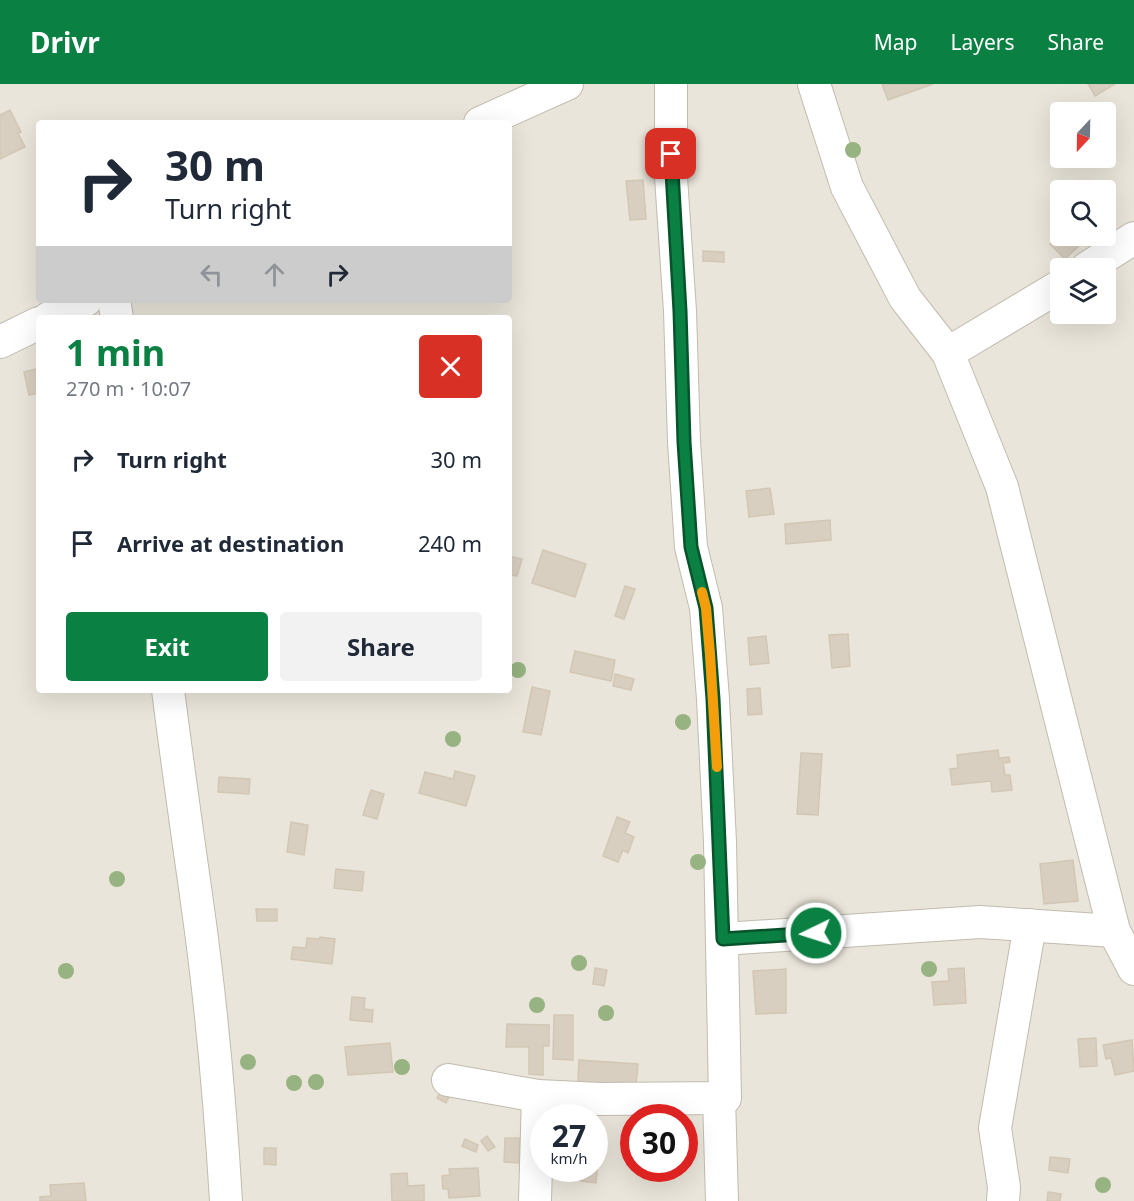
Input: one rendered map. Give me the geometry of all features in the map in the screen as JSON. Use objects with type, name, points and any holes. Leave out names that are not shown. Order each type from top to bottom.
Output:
[{"type":"street","points":[[487,120],[567,84]]},
{"type":"street","points":[[448,1080],[538,1096],[600,1099],[725,1098],[723,939],[713,699],[706,608],[691,547],[671,177],[671,84]]},
{"type":"street","points":[[814,84],[847,187],[905,298],[948,353],[1002,487],[1114,931],[1134,967]]},
{"type":"street","points":[[1103,258],[1134,238]]},
{"type":"street","points":[[948,353],[1050,292]]},
{"type":"street","points":[[55,315],[80,303]]},
{"type":"street","points":[[0,342],[36,324]]},
{"type":"street","points":[[168,693],[219,1089],[226,1201]]},
{"type":"street","points":[[723,939],[980,922],[1114,931]]},
{"type":"street","points":[[1003,1201],[1004,1187],[995,1128],[1030,925]]},
{"type":"street","points":[[535,1201],[538,1096]]},
{"type":"street","points":[[719,1098],[722,1201]]},
{"type":"shaded area","points":[[0,84],[1134,84],[1134,1201],[0,1201]]},
{"type":"building","points":[[882,84],[933,84],[888,100]]},
{"type":"building","points":[[1088,84],[1115,84],[1095,96]]},
{"type":"building","points":[[10,110],[21,132],[18,133],[25,147],[0,159],[0,115]]},
{"type":"building","points":[[643,180],[646,219],[630,220],[626,181]]},
{"type":"building","points":[[1052,246],[1079,246],[1066,258]]},
{"type":"building","points":[[703,251],[724,252],[724,262],[703,261]]},
{"type":"building","points":[[36,369],[36,394],[29,395],[24,372]]},
{"type":"building","points":[[770,488],[774,514],[749,517],[746,491]]},
{"type":"building","points":[[830,520],[831,540],[786,544],[785,524]]},
{"type":"building","points":[[543,550],[586,564],[575,597],[532,583]]},
{"type":"building","points":[[512,557],[522,559],[517,576],[512,575]]},
{"type":"building","points":[[625,586],[635,589],[624,619],[615,616]]},
{"type":"building","points":[[848,634],[850,666],[832,668],[829,635]]},
{"type":"building","points":[[766,636],[769,663],[750,665],[748,638]]},
{"type":"building","points":[[575,651],[615,660],[611,681],[570,672]]},
{"type":"building","points":[[615,674],[634,679],[631,690],[613,686]]},
{"type":"building","points":[[532,687],[550,691],[541,735],[523,732]]},
{"type":"building","points":[[760,688],[762,714],[748,715],[747,689]]},
{"type":"building","points":[[998,750],[999,758],[1009,757],[1010,762],[1003,763],[1005,775],[1010,775],[1012,790],[992,792],[991,781],[952,785],[950,769],[958,768],[957,755]]},
{"type":"building","points":[[801,753],[822,754],[818,815],[797,814]]},
{"type":"building","points":[[455,771],[475,776],[466,806],[419,793],[425,772],[453,779]]},
{"type":"building","points":[[219,777],[250,779],[249,794],[218,792]]},
{"type":"building","points":[[371,790],[384,794],[377,819],[363,815]]},
{"type":"building","points":[[617,817],[630,822],[625,833],[634,837],[628,853],[623,850],[618,862],[603,856]]},
{"type":"building","points":[[291,822],[308,825],[304,855],[287,852]]},
{"type":"building","points":[[1073,860],[1078,901],[1044,904],[1040,864]]},
{"type":"building","points":[[336,869],[364,872],[362,891],[334,888]]},
{"type":"building","points":[[256,909],[277,909],[277,921],[257,921]]},
{"type":"building","points":[[320,937],[335,939],[332,964],[291,959],[293,947],[306,948],[307,938],[320,939]]},
{"type":"building","points":[[595,968],[607,970],[604,986],[593,984]]},
{"type":"building","points":[[964,968],[966,1003],[934,1005],[932,982],[949,981],[948,969]]},
{"type":"building","points":[[786,969],[786,1013],[756,1014],[753,971]]},
{"type":"building","points":[[352,997],[365,998],[364,1009],[373,1010],[372,1022],[350,1020]]},
{"type":"building","points":[[554,1015],[573,1015],[573,1060],[553,1059]]},
{"type":"building","points":[[507,1024],[549,1025],[549,1046],[543,1046],[543,1075],[529,1074],[529,1047],[506,1047]]},
{"type":"building","points":[[1096,1038],[1097,1066],[1080,1067],[1078,1039]]},
{"type":"building","points":[[1132,1040],[1134,1071],[1115,1075],[1111,1058],[1106,1059],[1103,1045]]},
{"type":"building","points":[[390,1043],[393,1072],[348,1075],[345,1047]]},
{"type":"building","points":[[579,1060],[638,1064],[636,1086],[578,1082]]},
{"type":"building","points":[[441,1091],[450,1095],[446,1103],[437,1098]]},
{"type":"building","points":[[487,1136],[495,1147],[488,1151],[481,1141]]},
{"type":"building","points":[[505,1138],[520,1138],[519,1163],[504,1162]]},
{"type":"building","points":[[465,1139],[478,1145],[476,1152],[462,1146]]},
{"type":"building","points":[[264,1148],[276,1148],[276,1165],[264,1164]]},
{"type":"building","points":[[1050,1157],[1070,1159],[1068,1173],[1049,1170]]},
{"type":"building","points":[[478,1168],[480,1196],[449,1198],[448,1189],[443,1189],[442,1176],[450,1175],[449,1169]]},
{"type":"building","points":[[407,1173],[408,1186],[424,1185],[424,1201],[392,1201],[391,1174]]},
{"type":"building","points":[[84,1183],[86,1201],[40,1201],[40,1197],[51,1196],[50,1185]]},
{"type":"building","points":[[1048,1192],[1061,1194],[1060,1201],[1047,1201]]},
{"type":"slow traffic","points":[[702,592],[706,608],[710,654],[717,767]]},
{"type":"route","points":[[671,154],[680,311],[684,442],[691,547],[706,608],[713,699],[723,939],[816,933]]}]
